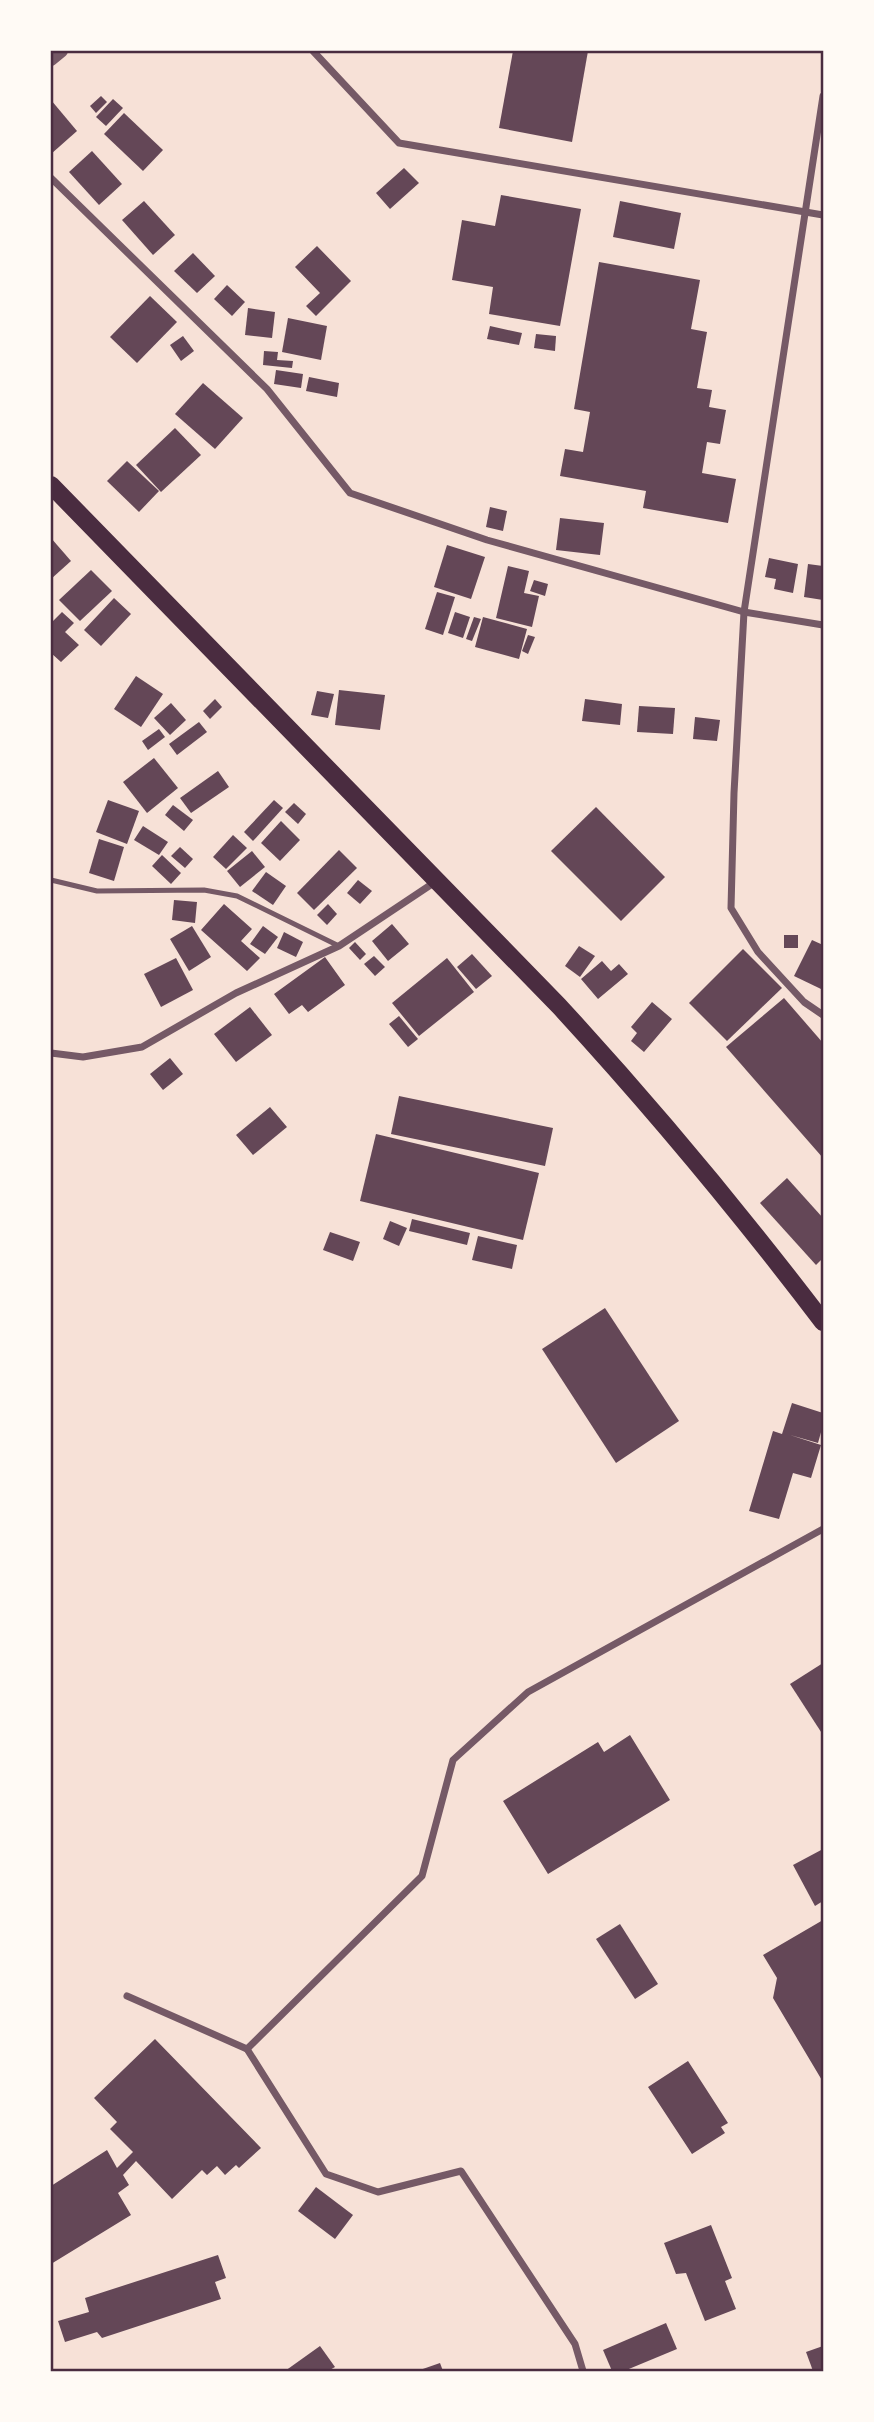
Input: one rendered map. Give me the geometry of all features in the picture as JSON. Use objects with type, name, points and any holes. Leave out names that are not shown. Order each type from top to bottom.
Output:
[{"type":"main road","points":[[51,485],[438,880],[635,1088],[750,1226],[823,1322]]},
{"type":"street","points":[[51,60],[62,51]]},
{"type":"street","points":[[313,51],[399,143],[823,215]]},
{"type":"street","points":[[823,96],[744,612],[731,908],[758,952],[804,1002],[823,1015]]},
{"type":"street","points":[[51,178],[267,389],[350,493],[487,540],[744,612],[823,625]]},
{"type":"street","points":[[51,1053],[83,1057],[142,1048],[236,993],[339,946],[438,880]]},
{"type":"street","points":[[247,2049],[422,1877],[453,1760],[528,1692],[823,1529]]},
{"type":"street","points":[[127,1996],[247,2049],[326,2174],[378,2192],[461,2171],[575,2344],[583,2371]]},
{"type":"lane","points":[[51,880],[97,891],[204,890],[237,896],[339,946]]},
{"type":"building","points":[[513,51],[588,51],[572,142],[499,128]]},
{"type":"building","points":[[101,96],[107,102],[96,113],[90,106]]},
{"type":"building","points":[[113,99],[123,108],[106,126],[96,117]]},
{"type":"building","points":[[51,100],[77,131],[51,154]]},
{"type":"building","points":[[124,113],[163,150],[143,171],[104,134]]},
{"type":"building","points":[[92,151],[122,184],[99,205],[69,172]]},
{"type":"building","points":[[404,168],[419,183],[390,209],[376,193]]},
{"type":"building","points":[[501,195],[581,209],[560,326],[489,314],[493,287],[452,280],[462,220],[495,226]]},
{"type":"building","points":[[144,201],[175,235],[153,255],[122,220]]},
{"type":"building","points":[[620,201],[681,213],[674,249],[613,237]]},
{"type":"building","points":[[317,246],[351,281],[316,316],[306,306],[320,293],[295,267]]},
{"type":"building","points":[[193,253],[215,276],[197,293],[174,271]]},
{"type":"building","points":[[599,262],[700,280],[691,329],[707,332],[697,388],[712,390],[709,407],[726,410],[720,444],[707,442],[702,473],[736,479],[728,523],[643,508],[646,491],[560,476],[565,449],[583,452],[590,412],[574,409]]},
{"type":"building","points":[[227,285],[245,302],[232,316],[214,299]]},
{"type":"building","points":[[150,296],[177,322],[137,363],[110,337]]},
{"type":"building","points":[[248,308],[275,312],[272,338],[245,335]]},
{"type":"building","points":[[288,318],[327,326],[321,360],[282,352]]},
{"type":"building","points":[[490,326],[522,333],[519,345],[487,339]]},
{"type":"building","points":[[536,334],[556,336],[555,351],[534,348]]},
{"type":"building","points":[[183,336],[194,351],[181,361],[170,345]]},
{"type":"building","points":[[264,351],[278,352],[277,360],[293,361],[292,368],[263,365]]},
{"type":"building","points":[[276,370],[303,374],[301,388],[274,384]]},
{"type":"building","points":[[309,377],[339,383],[337,397],[306,391]]},
{"type":"building","points":[[203,383],[243,418],[215,449],[175,414]]},
{"type":"building","points":[[175,428],[201,455],[161,492],[136,465]]},
{"type":"building","points":[[127,461],[159,491],[139,512],[107,481]]},
{"type":"building","points":[[490,507],[507,511],[503,531],[486,527]]},
{"type":"building","points":[[560,518],[604,523],[600,555],[556,550]]},
{"type":"building","points":[[51,538],[71,561],[51,579]]},
{"type":"building","points":[[447,545],[485,557],[471,599],[434,587]]},
{"type":"building","points":[[769,558],[798,564],[793,593],[774,589],[776,579],[765,577]]},
{"type":"building","points":[[808,564],[823,566],[823,600],[804,597]]},
{"type":"building","points":[[508,566],[529,571],[524,593],[539,596],[532,627],[496,618]]},
{"type":"building","points":[[91,570],[112,591],[80,621],[59,600]]},
{"type":"building","points":[[534,580],[548,584],[545,596],[530,591]]},
{"type":"building","points":[[437,592],[455,597],[443,635],[425,629]]},
{"type":"building","points":[[114,598],[131,614],[101,646],[84,630]]},
{"type":"building","points":[[62,612],[74,623],[65,632],[79,645],[61,662],[51,653],[51,623]]},
{"type":"building","points":[[455,612],[470,617],[463,638],[448,633]]},
{"type":"building","points":[[474,617],[481,619],[472,641],[466,639]]},
{"type":"building","points":[[483,617],[527,629],[519,659],[475,647]]},
{"type":"building","points":[[528,635],[535,637],[528,654],[522,651]]},
{"type":"building","points":[[136,676],[163,694],[141,727],[114,709]]},
{"type":"building","points":[[339,690],[385,695],[380,730],[335,725]]},
{"type":"building","points":[[317,691],[334,694],[328,718],[311,715]]},
{"type":"building","points":[[215,699],[222,707],[210,719],[203,711]]},
{"type":"building","points":[[585,699],[622,704],[620,725],[582,721]]},
{"type":"building","points":[[171,703],[186,720],[170,735],[154,718]]},
{"type":"building","points":[[639,706],[675,708],[673,734],[637,732]]},
{"type":"building","points":[[695,717],[720,720],[717,741],[693,739]]},
{"type":"building","points":[[199,722],[207,732],[177,755],[169,744]]},
{"type":"building","points":[[159,729],[165,737],[148,750],[142,741]]},
{"type":"building","points":[[154,758],[178,788],[147,813],[123,782]]},
{"type":"building","points":[[218,771],[229,787],[191,813],[180,798]]},
{"type":"building","points":[[108,800],[139,811],[127,844],[96,832]]},
{"type":"building","points":[[274,800],[283,808],[253,841],[244,832]]},
{"type":"building","points":[[294,803],[306,814],[298,824],[285,812]]},
{"type":"building","points":[[173,805],[193,820],[184,831],[165,815]]},
{"type":"building","points":[[596,807],[665,877],[621,921],[551,851]]},
{"type":"building","points":[[281,821],[300,840],[280,861],[261,843]]},
{"type":"building","points":[[143,826],[168,842],[159,855],[134,840]]},
{"type":"building","points":[[233,835],[247,848],[226,869],[213,857]]},
{"type":"building","points":[[99,839],[124,847],[114,881],[89,873]]},
{"type":"building","points":[[180,847],[193,859],[185,868],[171,856]]},
{"type":"building","points":[[339,850],[357,868],[314,910],[297,893]]},
{"type":"building","points":[[252,851],[265,867],[240,887],[227,871]]},
{"type":"building","points":[[162,855],[181,873],[171,884],[152,866]]},
{"type":"building","points":[[266,872],[286,886],[273,905],[252,891]]},
{"type":"building","points":[[358,880],[372,891],[360,904],[347,893]]},
{"type":"building","points":[[174,900],[197,902],[195,923],[172,920]]},
{"type":"building","points":[[224,904],[252,929],[241,941],[260,958],[247,971],[201,930]]},
{"type":"building","points":[[328,904],[337,914],[327,925],[317,915]]},
{"type":"building","points":[[392,924],[409,944],[388,961],[372,941]]},
{"type":"building","points":[[192,926],[211,957],[189,971],[170,939]]},
{"type":"building","points":[[263,926],[278,937],[265,954],[250,944]]},
{"type":"building","points":[[284,932],[303,942],[296,957],[277,948]]},
{"type":"building","points":[[784,935],[798,935],[798,948],[784,948]]},
{"type":"building","points":[[812,940],[823,945],[821,989],[794,976]]},
{"type":"building","points":[[355,942],[366,954],[360,960],[349,948]]},
{"type":"building","points":[[579,946],[595,956],[580,977],[565,966]]},
{"type":"building","points":[[743,949],[782,988],[727,1041],[689,1003]]},
{"type":"building","points":[[472,954],[492,976],[476,989],[457,967]]},
{"type":"building","points":[[374,956],[385,967],[375,976],[364,964]]},
{"type":"building","points":[[325,957],[345,985],[308,1012],[302,1005],[289,1014],[274,994]]},
{"type":"building","points":[[176,958],[193,990],[161,1007],[144,974]]},
{"type":"building","points":[[447,958],[474,992],[419,1036],[392,1003]]},
{"type":"building","points":[[602,961],[611,971],[619,964],[628,974],[598,999],[581,979]]},
{"type":"building","points":[[784,998],[823,1043],[823,1158],[726,1047]]},
{"type":"building","points":[[652,1002],[672,1019],[644,1052],[631,1041],[637,1033],[631,1027]]},
{"type":"building","points":[[250,1007],[272,1035],[236,1062],[214,1034]]},
{"type":"building","points":[[399,1016],[418,1039],[408,1047],[389,1024]]},
{"type":"building","points":[[170,1058],[183,1074],[163,1090],[150,1074]]},
{"type":"building","points":[[399,1096],[553,1128],[545,1166],[391,1134]]},
{"type":"building","points":[[270,1107],[287,1127],[253,1155],[236,1135]]},
{"type":"building","points":[[376,1134],[539,1173],[523,1240],[360,1201]]},
{"type":"building","points":[[787,1178],[823,1218],[823,1258],[816,1265],[760,1203]]},
{"type":"building","points":[[412,1219],[470,1233],[467,1245],[409,1231]]},
{"type":"building","points":[[390,1221],[407,1228],[399,1246],[383,1239]]},
{"type":"building","points":[[330,1232],[360,1242],[353,1261],[323,1250]]},
{"type":"building","points":[[478,1236],[517,1245],[512,1269],[472,1260]]},
{"type":"building","points":[[605,1308],[679,1421],[616,1463],[542,1349]]},
{"type":"building","points":[[792,1403],[823,1413],[823,1425],[818,1443],[790,1435],[821,1445],[811,1478],[793,1473],[779,1519],[749,1511],[773,1431],[782,1434]]},
{"type":"building","points":[[823,1663],[823,1735],[790,1684]]},
{"type":"building","points":[[630,1735],[670,1800],[548,1874],[503,1801],[598,1742],[604,1752]]},
{"type":"building","points":[[823,1849],[823,1901],[815,1906],[793,1865]]},
{"type":"building","points":[[823,1920],[823,2082],[773,1998],[777,1978],[763,1955]]},
{"type":"building","points":[[620,1924],[658,1984],[635,1999],[596,1939]]},
{"type":"building","points":[[155,2039],[261,2148],[239,2168],[236,2165],[225,2175],[217,2166],[207,2175],[202,2170],[172,2199],[136,2161],[123,2175],[129,2185],[118,2193],[131,2215],[51,2264],[51,2186],[107,2150],[117,2168],[133,2152],[110,2129],[117,2122],[94,2098]]},
{"type":"building","points":[[688,2061],[728,2123],[721,2127],[725,2133],[692,2154],[648,2087]]},
{"type":"building","points":[[316,2187],[353,2215],[335,2239],[298,2211]]},
{"type":"building","points":[[711,2225],[732,2278],[725,2281],[736,2309],[705,2321],[686,2273],[676,2274],[664,2243]]},
{"type":"building","points":[[218,2255],[226,2278],[215,2282],[221,2299],[102,2338],[97,2332],[65,2342],[58,2321],[89,2312],[85,2298]]},
{"type":"building","points":[[666,2323],[677,2349],[624,2371],[612,2371],[603,2350]]},
{"type":"building","points":[[320,2346],[335,2367],[328,2371],[285,2371]]},
{"type":"building","points":[[823,2346],[823,2371],[813,2371],[806,2352]]},
{"type":"building","points":[[440,2363],[443,2371],[417,2371]]}]
